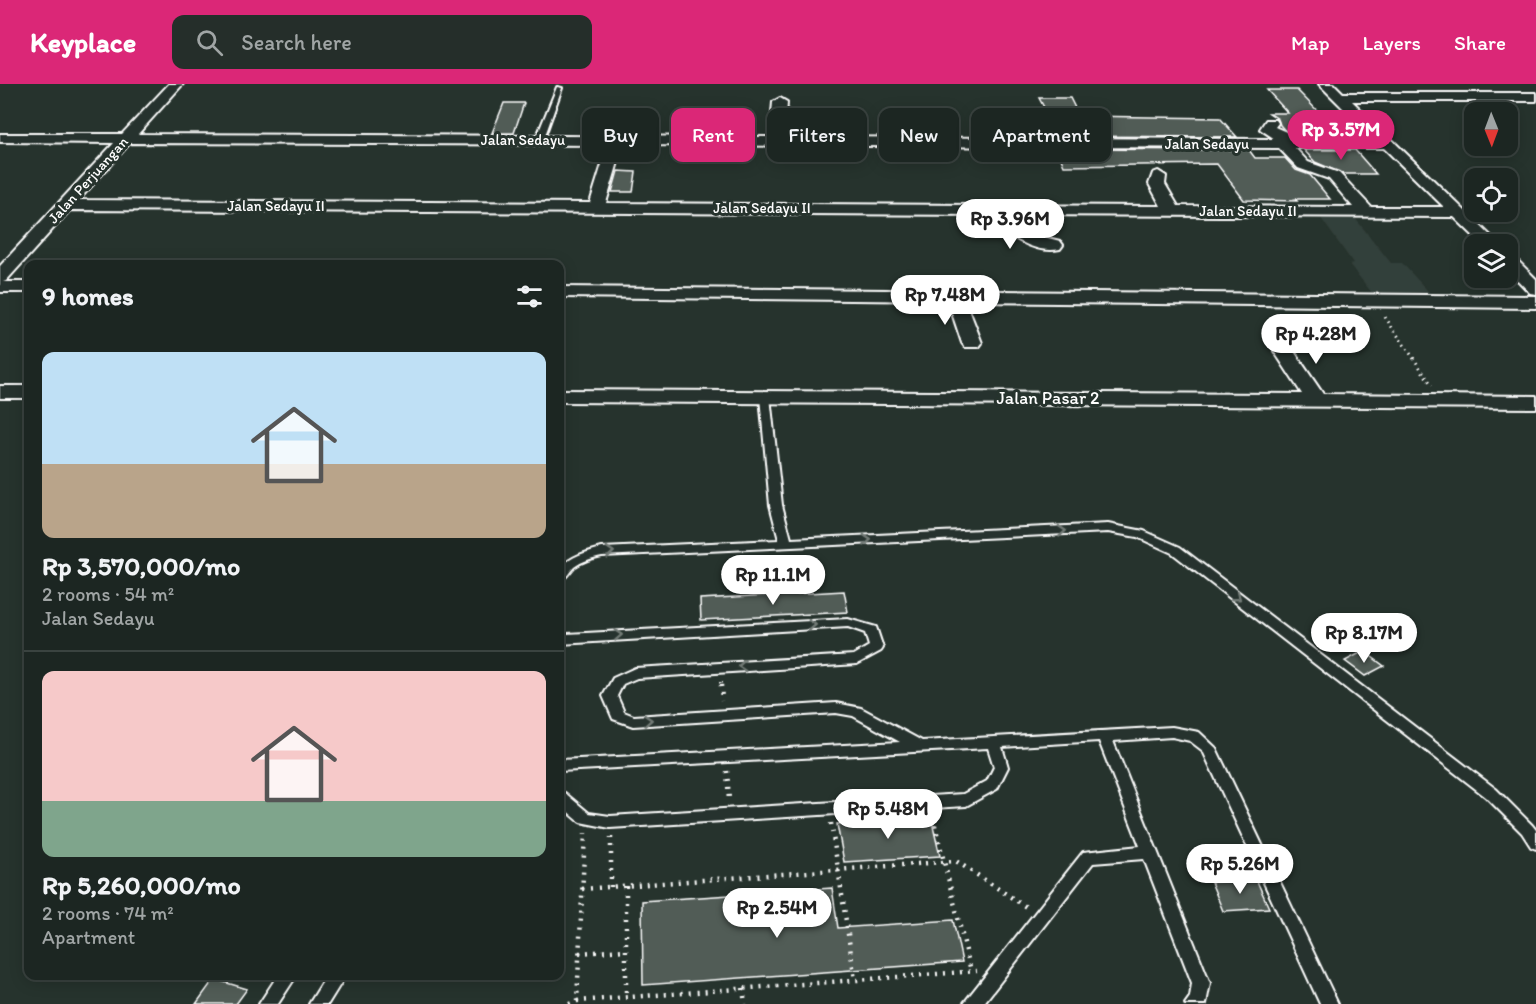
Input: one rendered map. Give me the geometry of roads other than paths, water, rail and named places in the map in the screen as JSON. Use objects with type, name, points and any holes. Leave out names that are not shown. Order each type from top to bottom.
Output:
[{"type":"street","name":"Jalan Perjuangan","points":[[0,277],[176,84]]},
{"type":"street","points":[[1326,84],[1481,234]]},
{"type":"street","points":[[1339,97],[1536,97]]},
{"type":"street","points":[[780,102],[780,108]]},
{"type":"street","points":[[1271,123],[1267,129],[1281,135],[1283,144],[1303,165],[1334,176],[1367,212]]},
{"type":"street","name":"Jalan Sedayu","points":[[0,138],[582,141]]},
{"type":"street","name":"Jalan Sedayu","points":[[659,141],[767,142]]},
{"type":"street","name":"Jalan Sedayu","points":[[867,142],[1388,144]]},
{"type":"street","points":[[597,207],[611,162]]},
{"type":"street","points":[[1158,176],[1157,184],[1172,210]]},
{"type":"street","name":"Jalan Sedayu II","points":[[66,205],[1458,212]]},
{"type":"street","points":[[991,209],[1011,231],[1024,238],[1054,245]]},
{"type":"street","points":[[1518,271],[1536,289]]},
{"type":"street","points":[[0,287],[24,287]]},
{"type":"street","points":[[564,292],[1536,302]]},
{"type":"street","points":[[955,296],[972,343]]},
{"type":"street","points":[[1284,351],[1316,400]]},
{"type":"street","points":[[0,392],[24,392]]},
{"type":"street","name":"Jalan Pasar 2","points":[[564,396],[1536,402]]},
{"type":"lane","points":[[539,141],[559,88]]},
{"type":"lane","points":[[765,397],[776,505],[786,543]]},
{"type":"lane","points":[[564,569],[582,557],[602,552],[1108,528],[1140,534],[1176,549],[1473,779],[1498,800],[1536,843]]},
{"type":"lane","points":[[564,639],[848,623],[871,630],[876,648],[857,659],[635,673],[618,681],[610,696],[618,715],[633,721],[836,708],[856,712],[918,746]]},
{"type":"lane","points":[[564,766],[1172,732],[1194,736],[1209,748],[1329,1004]]},
{"type":"lane","points":[[1104,736],[1201,983],[1198,1002],[1194,1004]]},
{"type":"lane","points":[[564,800],[585,818],[610,822],[966,800],[992,785],[1001,767],[993,741]]},
{"type":"lane","points":[[972,1004],[1089,857],[1150,852]]},
{"type":"lane","points":[[268,1004],[285,980]]},
{"type":"lane","points":[[318,1004],[334,980]]}]
